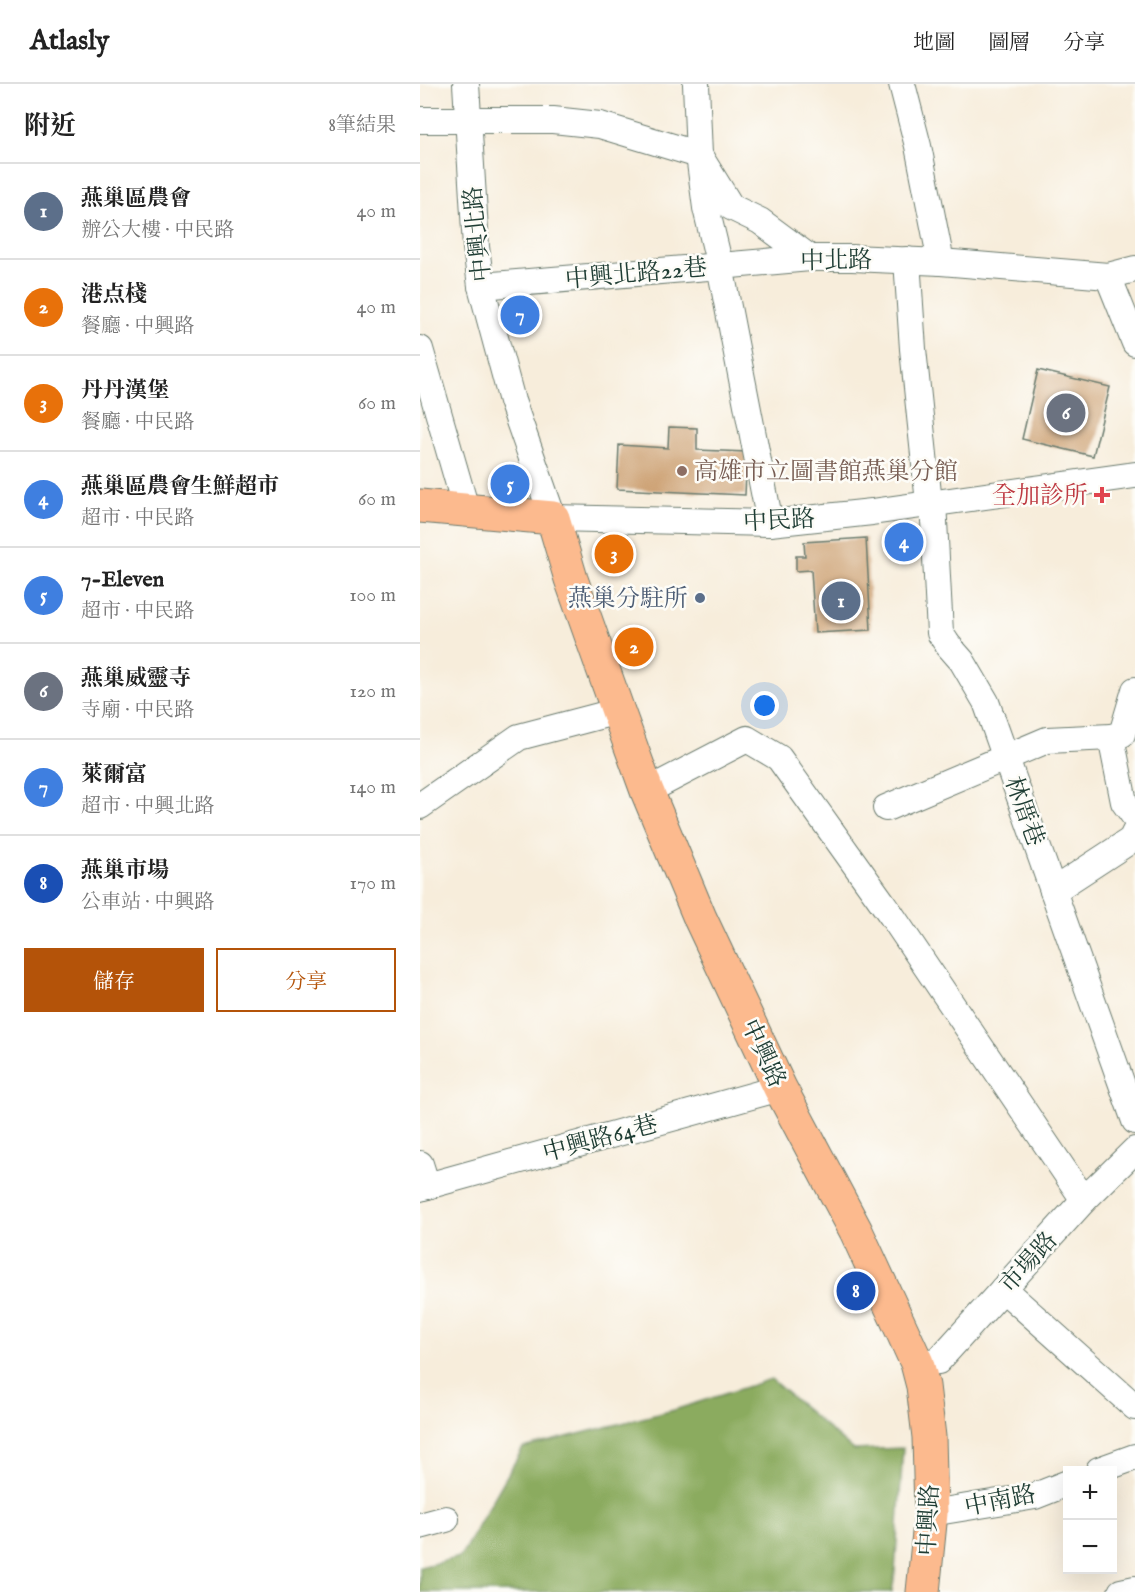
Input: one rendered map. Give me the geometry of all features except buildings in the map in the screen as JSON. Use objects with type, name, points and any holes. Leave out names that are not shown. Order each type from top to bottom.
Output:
[{"type":"main road","name":"中民路","points":[[420,506],[553,518]]},
{"type":"main road","name":"中興路","points":[[553,518],[571,579],[647,791],[700,918],[780,1088],[856,1231],[917,1363],[923,1386],[929,1437],[931,1513],[923,1592]]},
{"type":"street","name":"中興北路","points":[[465,84],[476,247],[481,286],[512,401],[553,518]]},
{"type":"street","points":[[696,84],[699,155],[706,208],[720,266],[770,523]]},
{"type":"street","points":[[902,84],[918,146],[941,262]]},
{"type":"street","points":[[420,120],[553,120],[600,125],[699,155],[731,207],[760,221],[810,258]]},
{"type":"street","name":"中北路","points":[[720,266],[810,258],[941,262],[1108,276],[1135,269]]},
{"type":"street","name":"林厝巷","points":[[907,260],[931,503],[940,633],[962,661],[986,702],[1135,1121]]},
{"type":"street","name":"中興北路22巷","points":[[481,286],[720,266]]},
{"type":"street","points":[[1108,276],[1135,343]]},
{"type":"street","points":[[420,349],[466,509]]},
{"type":"street","name":"中民路","points":[[553,518],[770,523],[872,512],[1135,475]]},
{"type":"street","points":[[886,808],[1047,740],[1111,737],[1122,734],[1135,690]]},
{"type":"street","points":[[420,806],[519,737],[618,711]]},
{"type":"street","points":[[1111,737],[1124,801],[1135,817]]},
{"type":"street","points":[[647,791],[747,739],[779,758],[892,916],[1084,1200]]},
{"type":"street","points":[[1053,891],[1131,840],[1135,832]]},
{"type":"street","name":"中興路64巷","points":[[422,1179],[780,1088]]},
{"type":"street","name":"市場路","points":[[917,1363],[938,1361],[1084,1200],[1135,1150]]},
{"type":"street","points":[[1003,1289],[1135,1407]]},
{"type":"street","points":[[1111,1466],[1135,1457]]},
{"type":"street","name":"中南路","points":[[931,1513],[1035,1496],[1063,1485]]},
{"type":"street","points":[[420,1526],[446,1519]]},
{"type":"street","points":[[1121,1592],[1135,1589]]},
{"type":"green space","points":[[771,1379],[853,1450],[903,1448],[892,1592],[420,1592],[420,1567],[460,1557],[523,1448],[674,1410]]},
{"type":"place","name":"萊爾富","points":[[520,315]]},
{"type":"place","name":"燕巢威靈寺","points":[[1066,413]]},
{"type":"place","name":"高雄市立圖書館燕巢分館","points":[[682,471]]},
{"type":"place","name":"7-Eleven","points":[[510,484]]},
{"type":"place","name":"全加診所","points":[[1102,495]]},
{"type":"place","name":"燕巢區農會生鮮超市","points":[[904,542]]},
{"type":"place","name":"丹丹漢堡","points":[[614,554]]},
{"type":"place","name":"燕巢分駐所","points":[[700,598]]},
{"type":"place","name":"燕巢區農會","points":[[841,601]]},
{"type":"place","name":"港点棧","points":[[634,647]]},
{"type":"place","name":"燕巢市場","points":[[856,1291]]}]
